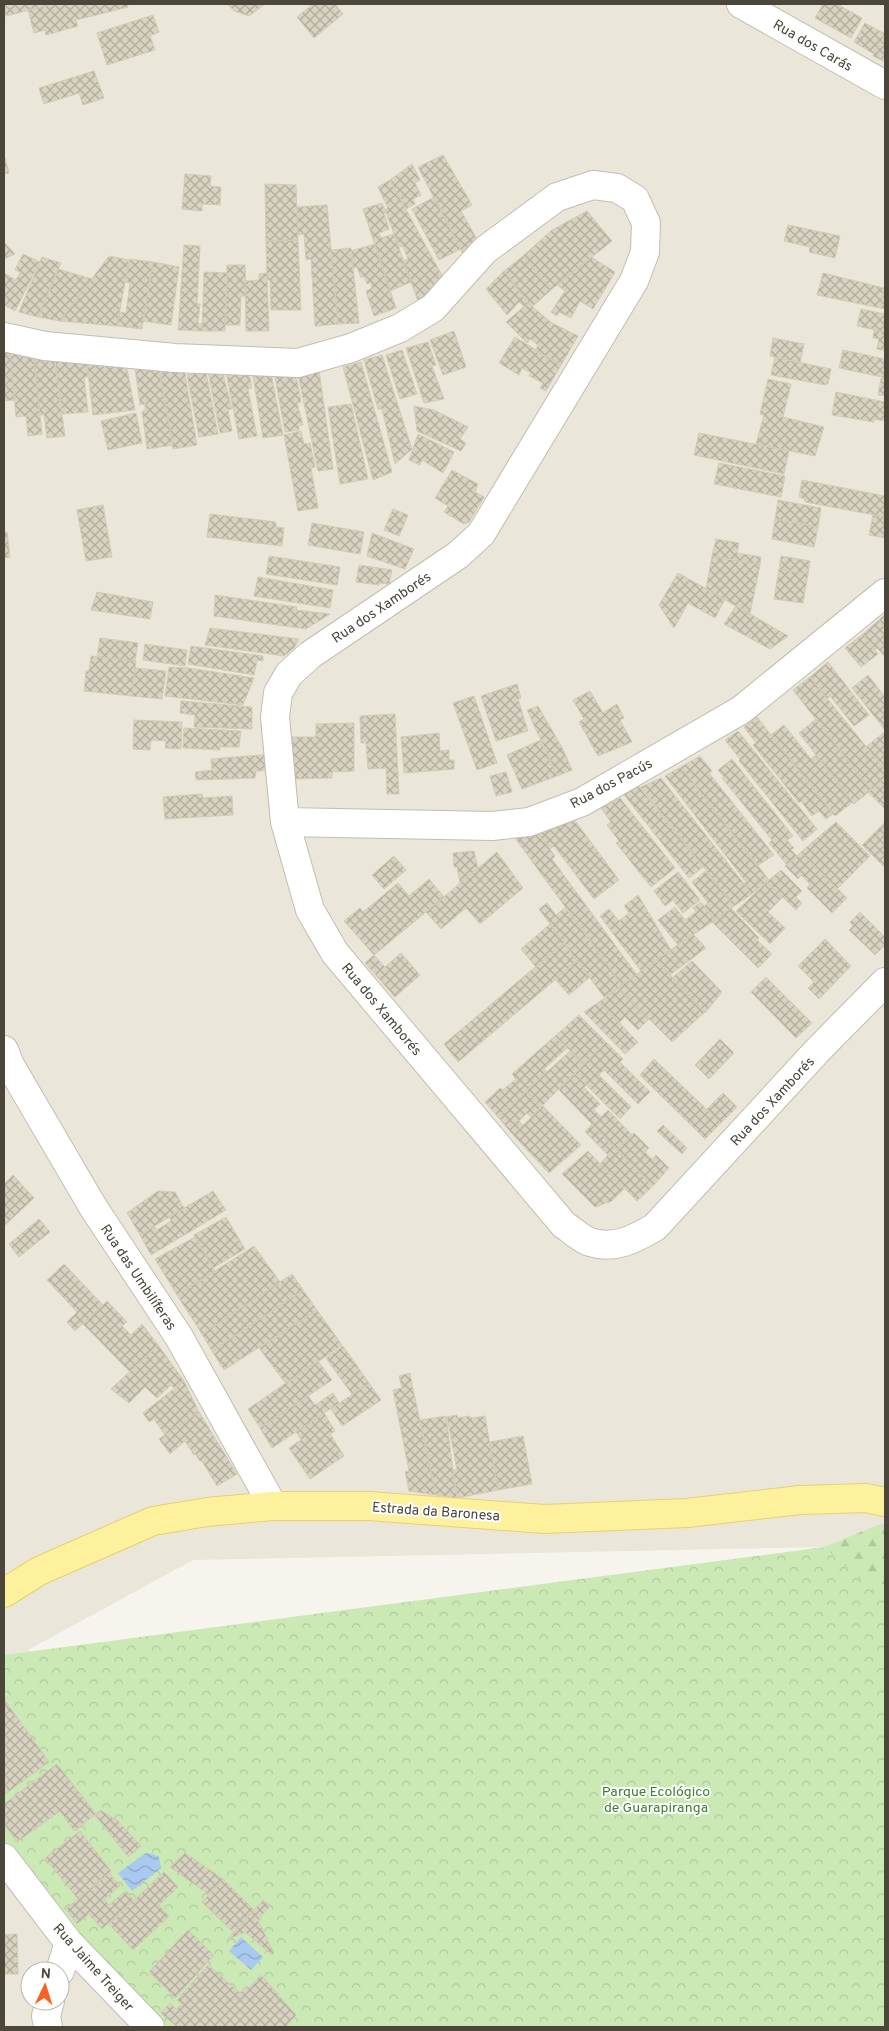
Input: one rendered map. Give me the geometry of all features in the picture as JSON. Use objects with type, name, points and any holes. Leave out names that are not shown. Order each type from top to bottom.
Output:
[{"type":"main road","name":"Estrada da Baronesa","points":[[4,1593],[39,1571],[153,1522],[207,1512],[273,1506],[369,1506],[544,1519],[687,1513],[800,1500],[866,1498],[885,1502]]},
{"type":"street","name":"Rua dos Carás","points":[[741,4],[885,86]]},
{"type":"street","name":"Rua dos Xamborés","points":[[4,337],[46,346],[175,358],[298,363],[351,348],[400,328],[434,308],[485,250],[557,197],[593,185],[617,188],[635,199],[646,223],[645,252],[634,281],[482,534],[458,555],[310,655],[289,674],[278,693],[275,717],[285,822],[310,910],[335,954],[564,1225],[589,1242],[610,1246],[632,1240],[656,1227],[817,1052],[885,982]]},
{"type":"street","name":"Rua dos Pacús","points":[[285,822],[492,826],[529,822],[564,809],[582,802],[741,710],[885,592]]},
{"type":"street","name":"Rua das Umbilíferas","points":[[6,1062],[93,1207],[179,1337],[273,1506]]},
{"type":"street","name":"Rua Jaime Treiger","points":[[4,1858],[69,1942],[150,2027]]},
{"type":"street","points":[[63,1961],[69,1942]]},
{"type":"street","points":[[47,2011],[46,2016],[48,2027]]},
{"type":"shaded area","points":[[4,4],[885,4],[885,1522],[824,1547],[193,1560],[28,1650],[166,1828],[429,2027],[4,2027]]},
{"type":"green space","points":[[885,1522],[885,1603],[824,1547]]},
{"type":"green space","name":"Parque Ecológico de Guarapiranga","points":[[824,1547],[885,1602],[885,2027],[136,2027],[4,1852],[4,1655]]},
{"type":"water","points":[[146,1853],[159,1857],[161,1868],[132,1891],[118,1873]]},
{"type":"water","points":[[241,1937],[263,1957],[251,1970],[229,1951]]},
{"type":"building","points":[[4,4],[53,4],[6,16]]},
{"type":"building","points":[[53,4],[127,4],[128,7],[76,20],[78,26],[46,35],[45,30],[34,33],[28,10]]},
{"type":"building","points":[[265,4],[249,16],[234,11],[228,5]]},
{"type":"building","points":[[313,4],[335,4],[343,14],[314,38],[297,17]]},
{"type":"building","points":[[823,4],[837,4],[862,18],[851,38],[815,18]]},
{"type":"building","points":[[153,15],[159,32],[150,36],[155,50],[107,65],[97,33]]},
{"type":"building","points":[[865,23],[885,34],[874,54],[854,42]]},
{"type":"building","points":[[885,34],[885,62],[873,56]]},
{"type":"building","points":[[94,71],[104,98],[83,105],[79,93],[44,104],[39,88]]},
{"type":"building","points":[[443,155],[472,205],[461,211],[481,246],[464,256],[418,167]]},
{"type":"building","points":[[4,159],[9,173],[4,174]]},
{"type":"building","points":[[412,164],[420,180],[415,183],[421,195],[413,199],[415,204],[406,209],[390,180]]},
{"type":"building","points":[[185,174],[211,176],[210,186],[221,187],[220,205],[202,204],[202,211],[182,209]]},
{"type":"building","points":[[390,180],[445,281],[418,301],[403,261],[408,259],[403,246],[399,247],[385,210],[388,208],[378,187]]},
{"type":"building","points":[[265,184],[296,185],[298,240],[266,241]]},
{"type":"building","points":[[434,197],[461,249],[439,260],[412,209]]},
{"type":"building","points":[[382,203],[386,212],[384,213],[389,229],[379,233],[381,238],[394,234],[411,282],[390,291],[363,209]]},
{"type":"building","points":[[327,205],[338,324],[315,326],[311,259],[306,260],[304,234],[298,235],[297,207]]},
{"type":"building","points":[[587,211],[612,241],[551,290],[523,256],[552,230]]},
{"type":"building","points":[[788,225],[840,236],[835,258],[809,252],[810,247],[784,241]]},
{"type":"building","points":[[298,240],[301,310],[271,310],[270,280],[267,280],[266,241]]},
{"type":"building","points":[[4,242],[15,254],[4,259]]},
{"type":"building","points":[[375,244],[396,308],[374,316],[366,291],[372,288],[371,283],[367,284],[364,276],[361,278],[357,267],[353,268],[351,251]]},
{"type":"building","points":[[184,245],[200,246],[197,304],[200,304],[198,324],[202,324],[202,331],[178,330]]},
{"type":"building","points":[[351,248],[359,323],[338,324],[331,250]]},
{"type":"building","points":[[23,254],[40,262],[15,311],[4,305],[4,273],[16,280],[20,272],[15,270]]},
{"type":"building","points":[[109,256],[129,260],[117,326],[60,321]]},
{"type":"building","points":[[523,256],[551,290],[532,307],[504,271]]},
{"type":"building","points":[[42,257],[61,263],[38,317],[19,312]]},
{"type":"building","points":[[591,257],[615,272],[593,309],[580,301],[571,318],[559,312],[557,316],[551,312],[565,291],[557,285]]},
{"type":"building","points":[[130,259],[153,262],[142,329],[117,326],[120,312],[126,313],[130,283],[125,282]]},
{"type":"building","points":[[153,262],[179,267],[171,325],[143,321]]},
{"type":"building","points":[[227,265],[245,265],[246,296],[241,296],[240,325],[225,325]]},
{"type":"building","points":[[58,269],[92,279],[60,321],[38,317]]},
{"type":"building","points":[[504,271],[528,303],[524,307],[519,302],[507,315],[486,289]]},
{"type":"building","points":[[204,272],[227,273],[225,331],[202,331]]},
{"type":"building","points":[[267,273],[269,331],[246,331],[245,281],[259,280],[259,274]]},
{"type":"building","points":[[823,273],[884,288],[880,308],[817,295]]},
{"type":"building","points":[[885,286],[885,309],[880,308]]},
{"type":"building","points":[[528,303],[552,323],[578,336],[561,365],[535,351],[538,345],[530,339],[527,343],[506,322]]},
{"type":"building","points":[[861,309],[885,314],[885,332],[857,326]]},
{"type":"building","points":[[874,330],[885,332],[885,351],[877,349],[879,339],[873,338]]},
{"type":"building","points":[[454,331],[466,367],[443,375],[430,340]]},
{"type":"building","points":[[515,337],[561,365],[546,391],[540,388],[543,383],[529,376],[531,373],[522,368],[519,375],[499,363]]},
{"type":"building","points":[[773,338],[804,344],[800,363],[770,356]]},
{"type":"building","points":[[428,342],[436,365],[432,366],[444,399],[424,403],[406,348]]},
{"type":"building","points":[[402,350],[417,394],[400,399],[386,355]]},
{"type":"building","points":[[843,350],[885,359],[885,379],[839,368]]},
{"type":"building","points":[[4,352],[10,353],[15,400],[4,401]]},
{"type":"building","points":[[10,353],[34,359],[42,434],[28,436],[26,416],[16,417]]},
{"type":"building","points":[[382,355],[412,449],[395,464],[382,409],[378,409],[364,360]]},
{"type":"building","points":[[775,357],[831,369],[828,384],[771,375]]},
{"type":"building","points":[[54,358],[65,436],[47,438],[44,414],[40,415],[34,359]]},
{"type":"building","points":[[55,360],[86,362],[89,377],[84,377],[88,412],[62,414]]},
{"type":"building","points":[[361,362],[392,472],[373,480],[343,367]]},
{"type":"building","points":[[87,364],[126,364],[135,410],[93,415]]},
{"type":"building","points":[[158,364],[173,445],[147,449],[142,411],[145,411],[145,404],[140,405],[135,368]]},
{"type":"building","points":[[184,368],[197,445],[173,449],[160,373]]},
{"type":"building","points":[[248,369],[252,388],[248,389],[257,436],[239,439],[226,372]]},
{"type":"building","points":[[222,370],[232,409],[228,410],[232,431],[220,433],[208,371]]},
{"type":"building","points":[[252,370],[271,373],[283,435],[263,438]]},
{"type":"building","points":[[319,370],[333,469],[318,471],[298,374]]},
{"type":"building","points":[[206,372],[218,434],[199,437],[187,375]]},
{"type":"building","points":[[274,372],[296,374],[301,402],[297,403],[303,425],[299,426],[299,430],[285,432]]},
{"type":"building","points":[[881,378],[885,379],[885,396],[878,395]]},
{"type":"building","points":[[768,379],[791,384],[783,417],[824,427],[815,456],[756,444],[764,415],[760,414]]},
{"type":"building","points":[[836,392],[885,402],[885,421],[874,419],[874,422],[832,415]]},
{"type":"building","points":[[351,404],[368,479],[340,484],[328,407]]},
{"type":"building","points":[[414,406],[434,410],[468,427],[460,439],[466,443],[461,451],[417,431]]},
{"type":"building","points":[[136,413],[142,443],[108,450],[101,421]]},
{"type":"building","points":[[301,431],[304,444],[310,443],[315,467],[311,468],[318,508],[298,511],[284,435]]},
{"type":"building","points":[[699,433],[789,451],[784,474],[694,455]]},
{"type":"building","points":[[418,434],[454,452],[443,473],[422,460],[420,465],[409,460]]},
{"type":"building","points":[[719,463],[785,476],[781,497],[714,484]]},
{"type":"building","points":[[452,470],[478,484],[475,492],[484,497],[469,522],[464,524],[444,512],[448,506],[435,498]]},
{"type":"building","points":[[802,480],[885,496],[885,517],[805,502],[805,499],[799,497]]},
{"type":"building","points":[[778,500],[821,508],[818,527],[775,519]]},
{"type":"building","points":[[103,505],[112,557],[86,561],[77,510]]},
{"type":"building","points":[[393,509],[408,515],[399,536],[384,530]]},
{"type":"building","points":[[210,514],[276,522],[276,527],[284,528],[282,546],[207,537]]},
{"type":"building","points":[[873,515],[885,517],[885,538],[869,535]]},
{"type":"building","points":[[775,519],[818,527],[814,547],[772,539]]},
{"type":"building","points":[[312,523],[364,532],[360,554],[308,545]]},
{"type":"building","points":[[7,532],[10,557],[4,558],[4,533]]},
{"type":"building","points":[[372,533],[414,549],[405,569],[367,556]]},
{"type":"building","points":[[716,539],[739,543],[737,553],[761,557],[760,565],[712,556]]},
{"type":"building","points":[[269,556],[340,567],[337,585],[266,574]]},
{"type":"building","points":[[712,556],[760,565],[750,614],[706,589]]},
{"type":"building","points":[[781,556],[810,561],[808,574],[779,569]]},
{"type":"building","points":[[359,565],[392,570],[389,584],[379,583],[379,585],[356,582]]},
{"type":"building","points":[[779,569],[808,574],[803,603],[774,599]]},
{"type":"building","points":[[678,573],[725,599],[715,618],[688,603],[674,628],[659,605]]},
{"type":"building","points":[[258,577],[333,590],[330,608],[254,596]]},
{"type":"building","points":[[97,592],[153,602],[150,619],[91,610]]},
{"type":"building","points":[[215,595],[297,607],[296,610],[330,614],[306,629],[214,616]]},
{"type":"building","points":[[736,606],[788,636],[770,649],[724,624]]},
{"type":"building","points":[[885,614],[885,628],[879,620]]},
{"type":"building","points":[[879,620],[885,628],[885,657],[877,648],[875,650],[863,634]]},
{"type":"building","points":[[210,628],[299,639],[294,648],[284,656],[205,645]]},
{"type":"building","points":[[863,634],[878,654],[861,667],[845,648]]},
{"type":"building","points":[[100,638],[138,643],[135,661],[97,657]]},
{"type":"building","points":[[145,644],[187,650],[185,666],[143,660]]},
{"type":"building","points":[[191,646],[263,656],[263,661],[257,660],[254,675],[188,664]]},
{"type":"building","points":[[91,656],[136,661],[132,696],[84,691],[86,671],[89,671]]},
{"type":"building","points":[[828,662],[869,715],[854,726],[830,696],[827,699],[810,677]]},
{"type":"building","points":[[169,667],[254,678],[243,705],[165,696]]},
{"type":"building","points":[[135,668],[166,671],[162,699],[132,696]]},
{"type":"building","points":[[868,675],[885,697],[885,730],[852,688]]},
{"type":"building","points":[[810,677],[885,770],[885,777],[871,790],[793,690]]},
{"type":"building","points":[[517,684],[521,698],[518,699],[528,731],[496,741],[481,696]]},
{"type":"building","points":[[590,691],[603,713],[617,704],[624,718],[620,720],[632,742],[598,756],[579,722],[584,719],[573,700]]},
{"type":"building","points":[[474,696],[497,763],[477,770],[453,703]]},
{"type":"building","points":[[181,701],[252,707],[252,729],[194,727],[195,715],[180,713]]},
{"type":"building","points":[[538,706],[563,749],[572,770],[557,776],[527,710]]},
{"type":"building","points":[[395,714],[399,794],[387,794],[386,768],[368,769],[366,743],[361,743],[360,716]]},
{"type":"building","points":[[757,717],[833,814],[826,819],[819,811],[812,816],[801,801],[799,803],[753,745],[756,743],[744,727]]},
{"type":"building","points":[[816,719],[871,790],[854,804],[799,733]]},
{"type":"building","points":[[134,720],[182,722],[181,749],[165,748],[166,741],[151,740],[150,750],[133,749]]},
{"type":"building","points":[[354,723],[354,771],[332,772],[332,778],[292,779],[288,737],[316,737],[316,724]]},
{"type":"building","points":[[784,725],[811,759],[816,755],[853,802],[835,816],[771,735]]},
{"type":"building","points":[[184,728],[241,731],[239,747],[220,747],[220,750],[183,748]]},
{"type":"building","points":[[738,731],[817,829],[803,841],[739,761],[740,759],[725,740]]},
{"type":"building","points":[[439,733],[440,751],[449,750],[449,760],[454,760],[454,769],[404,773],[401,737]]},
{"type":"building","points":[[883,733],[885,735],[885,770],[866,747]]},
{"type":"building","points":[[541,740],[557,776],[522,789],[507,755]]},
{"type":"building","points":[[272,754],[273,770],[256,771],[255,778],[196,780],[195,772],[212,770],[211,759]]},
{"type":"building","points":[[700,756],[712,771],[709,773],[774,855],[757,866],[681,767]]},
{"type":"building","points":[[732,759],[793,836],[787,840],[794,848],[791,850],[797,856],[787,865],[769,843],[772,840],[722,778],[724,777],[718,770]]},
{"type":"building","points":[[681,767],[769,880],[752,894],[744,884],[746,882],[665,776]]},
{"type":"building","points":[[506,772],[512,792],[496,796],[490,776]]},
{"type":"building","points":[[885,777],[885,806],[884,808],[868,792]]},
{"type":"building","points":[[661,778],[752,894],[734,906],[641,787]]},
{"type":"building","points":[[638,785],[703,867],[689,878],[622,792]]},
{"type":"building","points":[[202,794],[203,798],[232,796],[233,815],[165,819],[163,797]]},
{"type":"building","points":[[620,798],[675,868],[651,887],[616,843],[619,841],[607,825],[611,822],[601,808]]},
{"type":"building","points":[[570,814],[619,880],[594,899],[554,846],[550,849],[538,833]]},
{"type":"building","points":[[836,822],[870,856],[837,889],[801,852]]},
{"type":"building","points":[[885,822],[885,868],[862,845]]},
{"type":"building","points":[[538,833],[555,856],[552,859],[637,975],[622,985],[515,838]]},
{"type":"building","points":[[474,851],[478,869],[460,883],[457,867],[454,867],[453,853]]},
{"type":"building","points":[[497,852],[523,888],[480,924],[466,908],[441,929],[426,912]]},
{"type":"building","points":[[801,852],[847,898],[832,913],[807,888],[810,884],[801,875],[798,879],[785,866]]},
{"type":"building","points":[[394,856],[406,870],[384,889],[372,875]]},
{"type":"building","points":[[781,870],[802,891],[796,897],[802,903],[796,910],[767,882]]},
{"type":"building","points":[[706,871],[734,906],[715,920],[704,906],[708,903],[692,882]]},
{"type":"building","points":[[678,872],[700,900],[683,913],[673,900],[665,906],[654,891]]},
{"type":"building","points":[[429,879],[444,897],[374,955],[344,921],[360,908],[363,912],[398,883],[409,896]]},
{"type":"building","points":[[767,882],[783,897],[768,912],[785,928],[770,944],[736,911]]},
{"type":"building","points":[[638,895],[671,950],[641,971],[600,916],[609,909],[619,921],[629,913],[624,906]]},
{"type":"building","points":[[701,902],[715,920],[678,945],[658,920],[675,907],[685,920],[696,912],[693,908]]},
{"type":"building","points":[[547,903],[556,915],[566,907],[622,985],[604,997],[539,909]]},
{"type":"building","points":[[731,908],[759,938],[757,940],[772,954],[758,968],[712,922]]},
{"type":"building","points":[[860,912],[885,937],[885,945],[875,955],[849,930],[853,926],[850,922]]},
{"type":"building","points":[[550,924],[564,943],[536,967],[521,949]]},
{"type":"building","points":[[693,934],[706,948],[670,975],[656,960]]},
{"type":"building","points":[[825,939],[851,966],[819,999],[808,988],[814,982],[798,966]]},
{"type":"building","points":[[564,943],[577,961],[542,991],[528,973]]},
{"type":"building","points":[[401,953],[420,975],[395,997],[365,963],[374,955],[385,967]]},
{"type":"building","points":[[656,960],[705,1012],[672,1042],[618,988]]},
{"type":"building","points":[[577,961],[590,977],[569,995],[555,979]]},
{"type":"building","points":[[692,961],[722,992],[705,1013],[672,978]]},
{"type":"building","points":[[528,973],[542,991],[458,1062],[444,1044]]},
{"type":"building","points":[[766,977],[812,1023],[796,1038],[751,992]]},
{"type":"building","points":[[618,988],[649,1019],[638,1030],[625,1017],[619,1023],[599,1002]]},
{"type":"building","points":[[599,1002],[638,1042],[625,1054],[584,1012]]},
{"type":"building","points":[[579,1015],[606,1042],[584,1064],[555,1036]]},
{"type":"building","points":[[555,1036],[567,1048],[544,1069],[547,1072],[498,1117],[485,1102],[500,1088],[503,1090],[516,1079],[512,1074]]},
{"type":"building","points":[[720,1039],[734,1053],[709,1079],[695,1065]]},
{"type":"building","points":[[606,1042],[623,1059],[620,1062],[650,1092],[638,1104],[604,1070],[599,1075],[631,1107],[620,1119],[575,1074]]},
{"type":"building","points":[[570,1051],[584,1064],[541,1107],[526,1091]]},
{"type":"building","points":[[654,1059],[721,1123],[705,1139],[640,1075]]},
{"type":"building","points":[[575,1074],[587,1085],[584,1087],[600,1104],[594,1110],[601,1117],[608,1110],[632,1135],[617,1150],[559,1090]]},
{"type":"building","points":[[526,1091],[541,1107],[531,1117],[527,1113],[519,1121],[523,1125],[513,1135],[498,1117]]},
{"type":"building","points":[[723,1093],[737,1107],[721,1123],[707,1109]]},
{"type":"building","points":[[543,1106],[581,1145],[549,1173],[513,1135]]},
{"type":"building","points":[[592,1124],[653,1186],[637,1201],[600,1164],[608,1155],[585,1132]]},
{"type":"building","points":[[663,1125],[687,1148],[682,1154],[657,1131]]},
{"type":"building","points":[[634,1133],[649,1148],[645,1152],[652,1159],[656,1155],[669,1168],[653,1186],[617,1150]]},
{"type":"building","points":[[588,1151],[624,1189],[612,1201],[595,1207],[562,1174]]},
{"type":"building","points":[[13,1175],[34,1198],[4,1226],[4,1184]]},
{"type":"building","points":[[158,1191],[175,1192],[184,1208],[140,1235],[127,1213]]},
{"type":"building","points":[[213,1191],[226,1210],[151,1255],[140,1235],[154,1226],[157,1230],[171,1221],[169,1217]]},
{"type":"building","points":[[226,1217],[245,1249],[213,1268],[194,1235]]},
{"type":"building","points":[[39,1219],[50,1232],[19,1257],[9,1244]]},
{"type":"building","points":[[195,1237],[215,1271],[177,1295],[155,1259]]},
{"type":"building","points":[[254,1246],[280,1282],[202,1334],[177,1295]]},
{"type":"building","points":[[64,1264],[103,1305],[75,1331],[67,1322],[77,1312],[47,1280]]},
{"type":"building","points":[[292,1274],[303,1290],[212,1351],[202,1334]]},
{"type":"building","points":[[303,1290],[317,1310],[224,1370],[212,1351]]},
{"type":"building","points":[[107,1301],[127,1322],[122,1326],[131,1335],[142,1324],[158,1345],[130,1372],[83,1324]]},
{"type":"building","points":[[317,1310],[342,1345],[286,1384],[259,1348]]},
{"type":"building","points":[[158,1345],[184,1381],[174,1388],[171,1385],[157,1398],[145,1387],[129,1403],[111,1389]]},
{"type":"building","points":[[343,1346],[355,1363],[338,1375],[326,1358]]},
{"type":"building","points":[[318,1361],[332,1380],[260,1428],[248,1409]]},
{"type":"building","points":[[355,1363],[369,1383],[352,1394],[338,1375]]},
{"type":"building","points":[[410,1373],[436,1495],[409,1491],[405,1472],[409,1471],[393,1390],[402,1388],[399,1376]]},
{"type":"building","points":[[184,1381],[199,1412],[165,1435],[154,1419],[149,1422],[143,1413]]},
{"type":"building","points":[[369,1383],[381,1400],[342,1426],[331,1409]]},
{"type":"building","points":[[333,1393],[339,1403],[272,1448],[260,1428],[308,1396],[315,1405]]},
{"type":"building","points":[[199,1412],[237,1474],[217,1486],[202,1461],[194,1455],[185,1441],[170,1454],[159,1439]]},
{"type":"building","points":[[324,1413],[335,1431],[330,1434],[344,1456],[310,1479],[289,1448],[301,1440],[296,1432]]},
{"type":"building","points":[[457,1415],[458,1418],[485,1416],[498,1490],[457,1498],[453,1470],[457,1470],[447,1417]]},
{"type":"building","points":[[446,1416],[457,1498],[436,1495],[420,1420]]},
{"type":"building","points":[[523,1436],[532,1484],[498,1490],[490,1442]]},
{"type":"building","points":[[4,1699],[49,1762],[4,1795]]},
{"type":"building","points":[[57,1764],[96,1814],[74,1831],[60,1811],[17,1842],[4,1824],[4,1804]]},
{"type":"building","points":[[100,1810],[117,1820],[141,1846],[128,1857],[95,1815]]},
{"type":"building","points":[[80,1831],[111,1871],[78,1899],[45,1858]]},
{"type":"building","points":[[185,1853],[223,1879],[209,1895],[170,1867]]},
{"type":"building","points":[[164,1872],[178,1887],[159,1905],[169,1916],[133,1950],[109,1924]]},
{"type":"building","points":[[109,1873],[120,1886],[104,1899],[109,1905],[126,1891],[134,1900],[102,1929],[89,1914],[77,1924],[66,1909]]},
{"type":"building","points":[[223,1879],[254,1910],[234,1933],[202,1902]]},
{"type":"building","points":[[263,1900],[270,1906],[258,1920],[274,1953],[272,1955],[245,1932],[227,1940]]},
{"type":"building","points":[[188,1930],[214,1955],[175,1998],[149,1972]]},
{"type":"building","points":[[17,1934],[18,1974],[4,1974],[4,1935]]},
{"type":"building","points":[[208,1965],[240,1993],[246,1986],[249,1988],[261,1975],[296,2015],[287,2025],[288,2027],[177,2027],[161,2013],[170,2003],[177,2010],[182,2004],[177,2000]]}]
